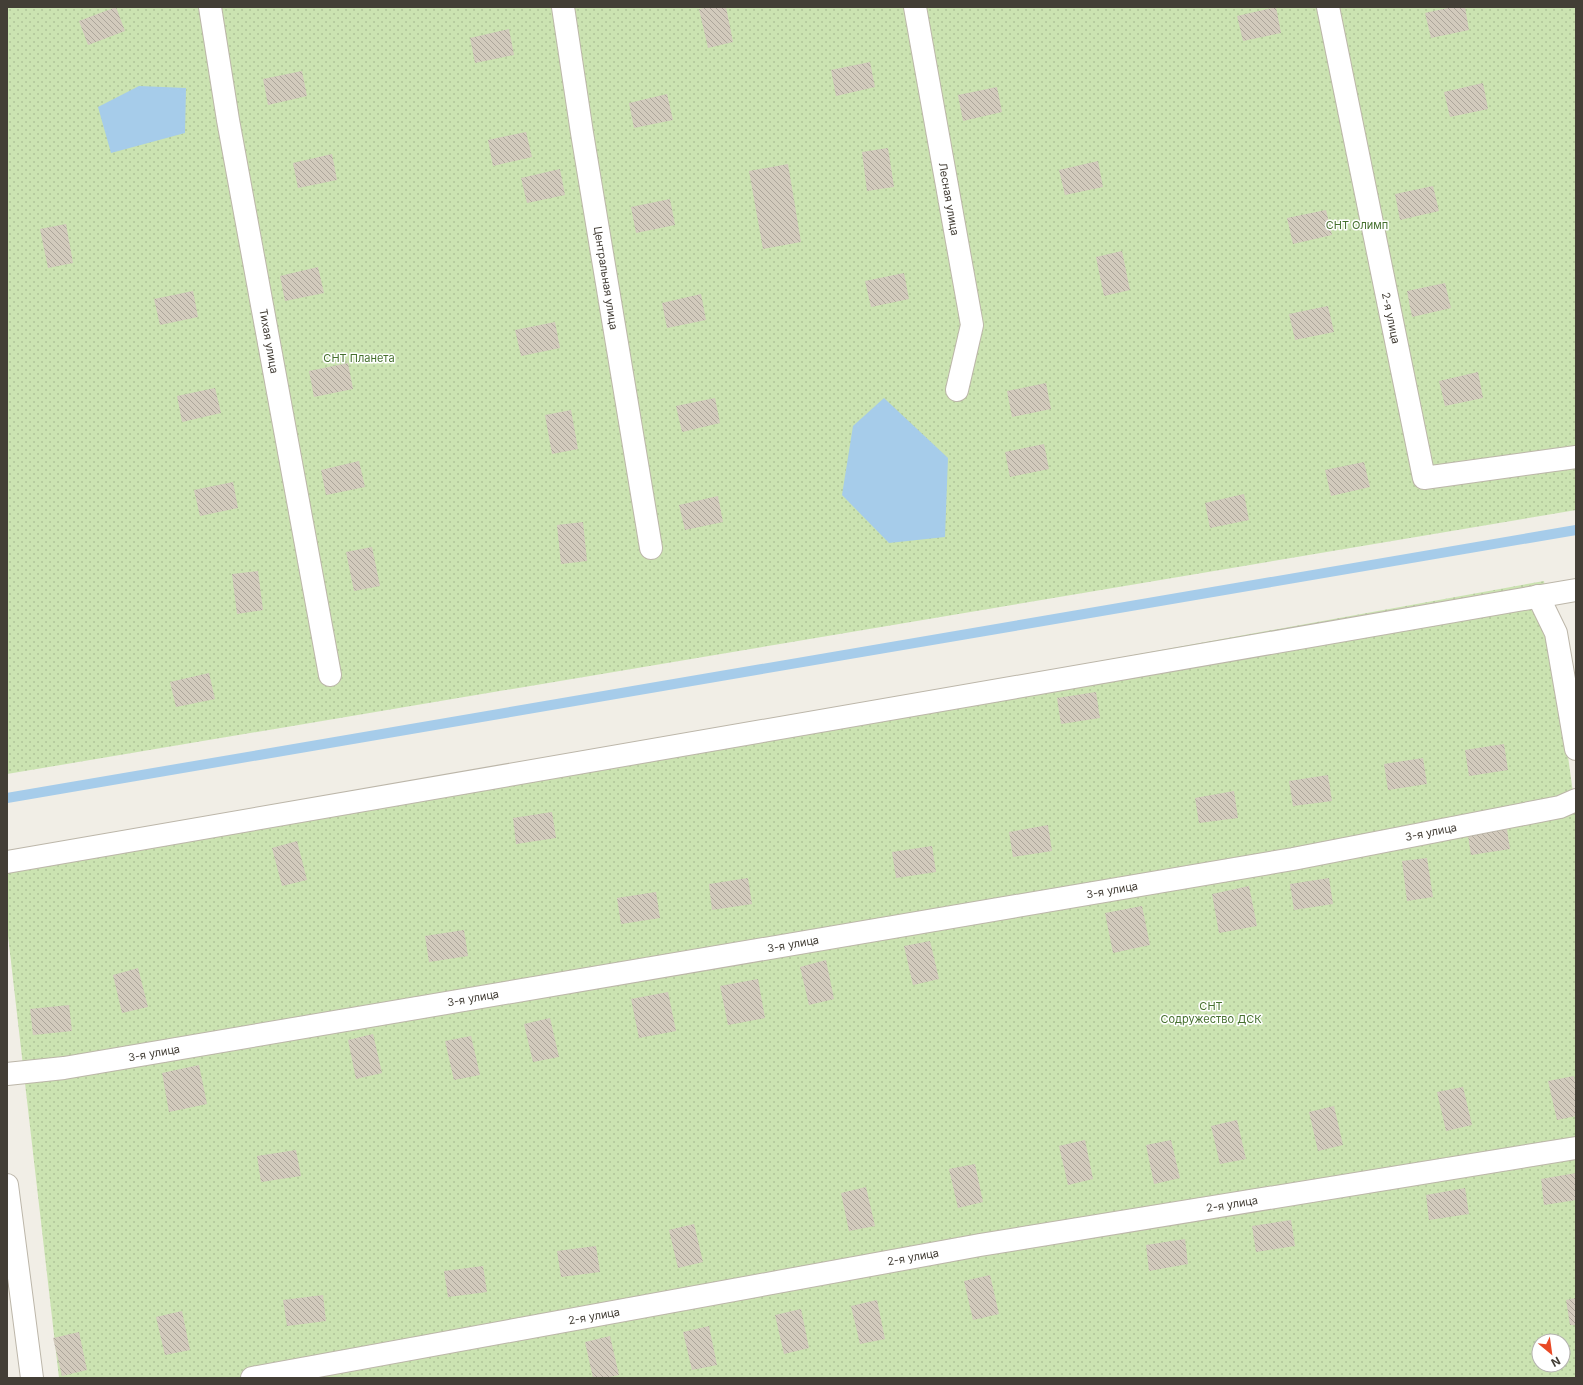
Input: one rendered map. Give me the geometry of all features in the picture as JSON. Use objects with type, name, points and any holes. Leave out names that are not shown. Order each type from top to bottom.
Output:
[{"type":"street","name":"Тихая улица","points":[[210,7],[229,128],[330,675]]},
{"type":"street","name":"Центральная улица","points":[[563,7],[582,134],[652,548]]},
{"type":"street","name":"Лесная улица","points":[[915,7],[972,325],[956,390]]},
{"type":"street","name":"2-я улица","points":[[1328,7],[1424,478],[1576,457]]},
{"type":"street","points":[[7,862],[1576,590]]},
{"type":"street","points":[[1538,596],[1556,633],[1576,749]]},
{"type":"street","name":"3-я улица","points":[[7,1074],[72,1067],[1293,859],[1560,807],[1576,800]]},
{"type":"street","name":"2-я улица","points":[[252,1378],[980,1245],[1576,1148]]},
{"type":"street","points":[[7,1185],[32,1378]]},
{"type":"green space","name":"СНТ Планета","points":[[7,7],[1576,7],[1576,510],[7,774]]},
{"type":"green space","name":"СНТ Содружество ДСК","points":[[1544,581],[1576,815],[1576,1378],[59,1378],[7,927],[7,858]]},
{"type":"water","points":[[139,86],[186,88],[185,133],[111,153],[98,107]]},
{"type":"water","points":[[884,398],[948,458],[945,537],[889,543],[842,495],[853,426]]},
{"type":"building","points":[[116,7],[125,31],[88,45],[79,21]]},
{"type":"building","points":[[708,7],[726,7],[733,42],[708,48],[699,9]]},
{"type":"building","points":[[1276,7],[1281,33],[1243,41],[1237,16]]},
{"type":"building","points":[[1452,7],[1465,7],[1469,30],[1431,38],[1425,13]]},
{"type":"building","points":[[509,29],[514,55],[475,63],[470,38]]},
{"type":"building","points":[[870,62],[875,87],[836,96],[831,70]]},
{"type":"building","points":[[302,71],[307,96],[268,105],[263,79]]},
{"type":"building","points":[[1483,83],[1488,109],[1450,117],[1444,92]]},
{"type":"building","points":[[997,87],[1002,112],[963,121],[958,95]]},
{"type":"building","points":[[667,94],[673,120],[634,128],[629,103]]},
{"type":"building","points":[[526,132],[532,157],[493,166],[488,140]]},
{"type":"building","points":[[888,148],[894,187],[867,191],[862,152]]},
{"type":"building","points":[[332,154],[337,180],[298,188],[293,163]]},
{"type":"building","points":[[1098,161],[1103,187],[1065,195],[1059,170]]},
{"type":"building","points":[[788,164],[801,242],[763,249],[749,171]]},
{"type":"building","points":[[560,169],[565,195],[527,203],[521,178]]},
{"type":"building","points":[[1433,186],[1439,211],[1400,220],[1395,194]]},
{"type":"building","points":[[670,199],[675,225],[636,233],[631,207]]},
{"type":"building","points":[[1326,210],[1332,235],[1293,244],[1287,218]]},
{"type":"building","points":[[66,224],[73,263],[48,268],[40,229]]},
{"type":"building","points":[[1122,251],[1130,290],[1104,296],[1096,257]]},
{"type":"building","points":[[318,267],[324,293],[285,301],[280,276]]},
{"type":"building","points":[[904,273],[909,299],[871,307],[865,281]]},
{"type":"building","points":[[1445,283],[1451,308],[1412,317],[1407,291]]},
{"type":"building","points":[[193,291],[198,317],[160,325],[154,299]]},
{"type":"building","points":[[701,294],[706,320],[667,328],[662,303]]},
{"type":"building","points":[[1328,306],[1334,332],[1295,340],[1289,314]]},
{"type":"building","points":[[555,322],[560,348],[521,356],[515,330]]},
{"type":"building","points":[[348,363],[353,389],[314,397],[309,371]]},
{"type":"building","points":[[1478,372],[1483,398],[1445,406],[1439,381]]},
{"type":"building","points":[[1046,383],[1051,409],[1012,417],[1007,391]]},
{"type":"building","points":[[215,388],[221,413],[182,422],[177,396]]},
{"type":"building","points":[[715,398],[720,423],[682,432],[676,406]]},
{"type":"building","points":[[571,410],[578,449],[552,454],[545,415]]},
{"type":"building","points":[[1044,444],[1049,469],[1010,477],[1005,452]]},
{"type":"building","points":[[359,461],[365,487],[326,495],[321,470]]},
{"type":"building","points":[[1364,462],[1370,487],[1331,496],[1325,470]]},
{"type":"building","points":[[233,482],[238,508],[200,516],[194,490]]},
{"type":"building","points":[[1244,494],[1249,520],[1210,528],[1205,503]]},
{"type":"building","points":[[718,496],[723,522],[685,530],[679,505]]},
{"type":"building","points":[[583,522],[587,561],[561,564],[557,525]]},
{"type":"building","points":[[372,547],[380,586],[354,591],[346,552]]},
{"type":"building","points":[[258,571],[263,610],[237,614],[232,574]]},
{"type":"building","points":[[209,673],[215,699],[176,707],[170,682]]},
{"type":"building","points":[[1096,692],[1100,718],[1061,724],[1057,698]]},
{"type":"building","points":[[1504,744],[1508,770],[1469,776],[1465,750]]},
{"type":"building","points":[[1423,758],[1427,784],[1388,790],[1384,764]]},
{"type":"building","points":[[1328,775],[1332,801],[1293,806],[1289,781]]},
{"type":"building","points":[[1234,791],[1238,818],[1199,823],[1195,798]]},
{"type":"building","points":[[552,812],[556,838],[516,844],[513,818]]},
{"type":"building","points":[[1506,823],[1510,849],[1471,855],[1467,829]]},
{"type":"building","points":[[1048,825],[1052,851],[1013,857],[1009,832]]},
{"type":"building","points":[[297,841],[307,880],[282,886],[272,848]]},
{"type":"building","points":[[932,846],[936,872],[896,878],[892,852]]},
{"type":"building","points":[[1427,858],[1433,897],[1407,901],[1402,861]]},
{"type":"building","points":[[748,878],[752,904],[712,910],[709,884]]},
{"type":"building","points":[[1329,878],[1333,904],[1294,910],[1290,884]]},
{"type":"building","points":[[1249,886],[1257,926],[1219,933],[1212,894]]},
{"type":"building","points":[[656,892],[660,918],[621,924],[617,898]]},
{"type":"building","points":[[1142,906],[1150,945],[1113,953],[1105,913]]},
{"type":"building","points":[[464,930],[468,956],[429,962],[425,936]]},
{"type":"building","points":[[930,941],[939,979],[913,985],[904,946]]},
{"type":"building","points":[[826,960],[834,999],[809,1005],[800,967]]},
{"type":"building","points":[[138,968],[148,1007],[122,1013],[113,975]]},
{"type":"building","points":[[758,979],[765,1018],[728,1025],[720,986]]},
{"type":"building","points":[[668,992],[676,1031],[639,1038],[631,999]]},
{"type":"building","points":[[69,1005],[72,1031],[33,1035],[30,1009]]},
{"type":"building","points":[[550,1018],[559,1057],[533,1062],[524,1024]]},
{"type":"building","points":[[373,1034],[382,1073],[356,1079],[348,1040]]},
{"type":"building","points":[[471,1036],[480,1075],[454,1080],[445,1041]]},
{"type":"building","points":[[199,1065],[207,1104],[169,1112],[162,1073]]},
{"type":"building","points":[[1574,1076],[1576,1087],[1576,1116],[1557,1120],[1548,1081]]},
{"type":"building","points":[[1463,1087],[1472,1125],[1446,1131],[1437,1092]]},
{"type":"building","points":[[1334,1106],[1343,1145],[1318,1151],[1309,1112]]},
{"type":"building","points":[[1237,1120],[1246,1159],[1220,1164],[1211,1126]]},
{"type":"building","points":[[1085,1140],[1093,1179],[1068,1185],[1059,1146]]},
{"type":"building","points":[[1171,1140],[1180,1178],[1154,1184],[1146,1145]]},
{"type":"building","points":[[296,1150],[301,1176],[261,1182],[257,1156]]},
{"type":"building","points":[[975,1164],[983,1202],[958,1208],[949,1169]]},
{"type":"building","points":[[1576,1173],[1576,1200],[1544,1205],[1541,1179]]},
{"type":"building","points":[[866,1187],[875,1226],[849,1231],[841,1193]]},
{"type":"building","points":[[1465,1188],[1469,1214],[1429,1220],[1426,1195]]},
{"type":"building","points":[[1291,1220],[1295,1246],[1256,1252],[1252,1226]]},
{"type":"building","points":[[694,1224],[703,1262],[678,1268],[669,1230]]},
{"type":"building","points":[[1185,1239],[1188,1264],[1149,1271],[1146,1245]]},
{"type":"building","points":[[596,1246],[600,1272],[561,1277],[557,1251]]},
{"type":"building","points":[[483,1266],[487,1292],[448,1297],[444,1271]]},
{"type":"building","points":[[990,1275],[999,1314],[973,1320],[964,1281]]},
{"type":"building","points":[[323,1295],[326,1321],[287,1326],[283,1300]]},
{"type":"building","points":[[1576,1298],[1576,1325],[1570,1325],[1566,1300]]},
{"type":"building","points":[[877,1300],[885,1339],[860,1344],[851,1306]]},
{"type":"building","points":[[801,1309],[809,1348],[784,1354],[775,1315]]},
{"type":"building","points":[[182,1311],[190,1350],[165,1355],[156,1317]]},
{"type":"building","points":[[709,1326],[717,1365],[692,1370],[683,1332]]},
{"type":"building","points":[[79,1332],[87,1370],[62,1376],[53,1338]]},
{"type":"building","points":[[610,1336],[619,1375],[606,1378],[593,1378],[585,1342]]},
{"type":"waterway","points":[[7,798],[1576,530]]},
{"type":"park label","name":"СНТ Олимп","points":[[1357,225]]}]
